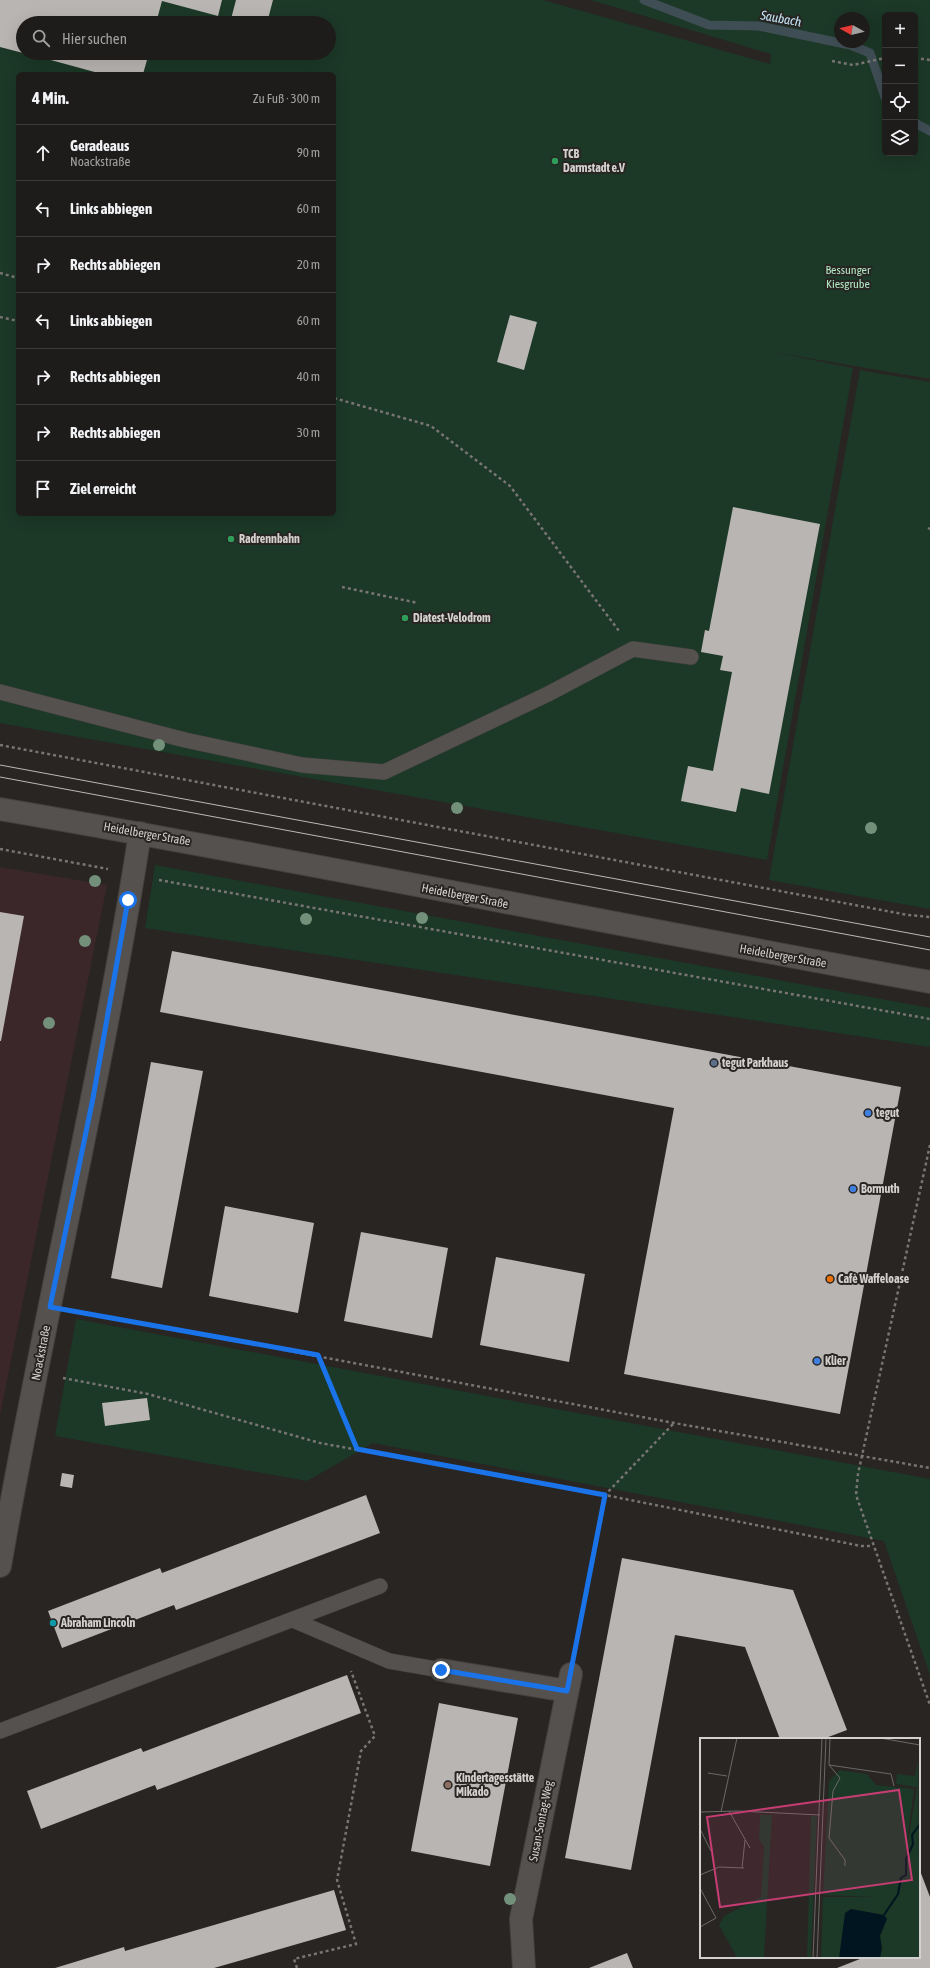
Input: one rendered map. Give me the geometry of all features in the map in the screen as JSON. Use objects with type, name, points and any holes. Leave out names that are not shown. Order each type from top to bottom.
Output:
[{"type":"street","name":"Heidelberger Straße","points":[[0,809],[140,833],[930,982]]},
{"type":"street","name":"Noackstraße","points":[[0,1566],[50,1307],[93,1098],[140,833]]},
{"type":"street","points":[[441,1670],[569,1683]]},
{"type":"street","name":"Susan-Sontag-Weg","points":[[524,1968],[521,1919],[569,1683]]},
{"type":"lane","points":[[0,692],[185,740],[302,765],[384,772],[548,694],[633,648],[691,657]]},
{"type":"lane","points":[[0,1731],[380,1586]]},
{"type":"lane","points":[[293,1620],[389,1661],[441,1670]]},
{"type":"path","points":[[918,58],[930,60]]},
{"type":"path","points":[[832,61],[853,65],[882,59]]},
{"type":"path","points":[[0,273],[16,277]]},
{"type":"path","points":[[0,317],[16,321]]},
{"type":"path","points":[[336,399],[431,426],[510,486],[633,648]]},
{"type":"path","points":[[342,587],[418,603]]},
{"type":"path","points":[[0,745],[908,915],[930,917]]},
{"type":"path","points":[[0,849],[94,866]]},
{"type":"path","points":[[133,875],[930,1019]]},
{"type":"path","points":[[930,1145],[858,1474],[856,1496],[930,1705]]},
{"type":"path","points":[[50,1307],[318,1355],[674,1423],[930,1468]]},
{"type":"path","points":[[318,1355],[357,1449]]},
{"type":"path","points":[[37,1374],[148,1394],[320,1443],[605,1495],[861,1546],[873,1546]]},
{"type":"path","points":[[569,1683],[605,1495],[674,1423]]},
{"type":"path","points":[[297,1968],[294,1959],[356,1944],[337,1880],[361,1750],[375,1736],[350,1669],[356,1647]]},
{"type":"shaded area","points":[[0,867],[107,885],[0,1415]]},
{"type":"green space","name":"Bessunger Kiesgrube","points":[[0,0],[543,0],[770,64],[771,54],[591,0],[930,0],[930,379],[773,352],[853,368],[767,860],[0,723]]},
{"type":"green space","points":[[860,370],[930,382],[930,909],[769,880]]},
{"type":"green space","points":[[155,865],[930,1008],[930,1047],[145,928]]},
{"type":"green space","points":[[76,1319],[930,1479],[930,1675],[884,1541],[373,1443],[307,1481],[55,1436]]},
{"type":"building","points":[[0,0],[222,0],[218,16],[162,1],[158,16],[16,16],[16,51],[0,47]]},
{"type":"building","points":[[236,0],[273,0],[269,16],[232,16]]},
{"type":"building","points":[[51,60],[147,60],[144,72],[95,72]]},
{"type":"building","points":[[510,315],[537,322],[524,370],[497,362]]},
{"type":"building","points":[[733,507],[820,524],[769,794],[741,788],[736,812],[681,801],[688,766],[713,771],[732,672],[720,670],[723,656],[701,652],[705,630],[709,631]]},
{"type":"building","points":[[0,912],[24,916],[1,1041],[0,1041]]},
{"type":"building","points":[[172,951],[901,1087],[840,1414],[624,1374],[674,1108],[160,1012]]},
{"type":"building","points":[[151,1062],[203,1071],[162,1288],[111,1278]]},
{"type":"building","points":[[225,1206],[314,1223],[298,1313],[209,1296]]},
{"type":"building","points":[[361,1232],[448,1248],[432,1338],[344,1321]]},
{"type":"building","points":[[496,1257],[585,1274],[569,1362],[480,1345]]},
{"type":"building","points":[[147,1398],[150,1420],[105,1426],[102,1403]]},
{"type":"building","points":[[62,1473],[74,1475],[72,1488],[60,1486]]},
{"type":"building","points":[[366,1495],[380,1533],[176,1610],[174,1605],[62,1648],[48,1611],[160,1568],[162,1573]]},
{"type":"building","points":[[622,1558],[793,1590],[847,1730],[826,1738],[780,1738],[745,1647],[675,1635],[631,1870],[565,1858]]},
{"type":"building","points":[[347,1675],[361,1713],[157,1790],[155,1785],[41,1829],[27,1791],[141,1748],[143,1752]]},
{"type":"building","points":[[439,1703],[518,1718],[490,1866],[411,1851]]},
{"type":"building","points":[[920,1871],[930,1897],[930,1968],[837,1968],[862,1958],[920,1958]]},
{"type":"building","points":[[334,1890],[346,1930],[214,1968],[55,1968],[124,1947],[125,1951]]},
{"type":"building","points":[[627,1953],[633,1968],[589,1968]]},
{"type":"waterway","name":"Saubach","points":[[644,0],[709,25],[759,26],[850,45],[870,53],[882,88]]},
{"type":"waterway","name":"Saubach","points":[[918,125],[930,131]]},
{"type":"tram line","points":[[0,765],[930,937]]},
{"type":"tram line","points":[[0,777],[930,950]]},
{"type":"place","name":"TCB Darmstadt e.V","points":[[555,161]]},
{"type":"place","name":"Radrennbahn","points":[[231,539]]},
{"type":"place","name":"Diatest-Velodrom","points":[[405,618]]},
{"type":"place","name":"tegut Parkhaus","points":[[714,1063]]},
{"type":"place","name":"tegut","points":[[868,1113]]},
{"type":"place","name":"Bormuth","points":[[853,1189]]},
{"type":"place","name":"Cafè Waffeloase","points":[[830,1279]]},
{"type":"place","name":"Klier","points":[[817,1361]]},
{"type":"place","name":"Abraham Lincoln","points":[[53,1623]]},
{"type":"place","name":"Kindertagesstätte Mikado","points":[[448,1785]]},
{"type":"route","points":[[128,900],[93,1098],[50,1307],[124,1319],[318,1355],[357,1449],[605,1495],[567,1691],[441,1670]]}]
